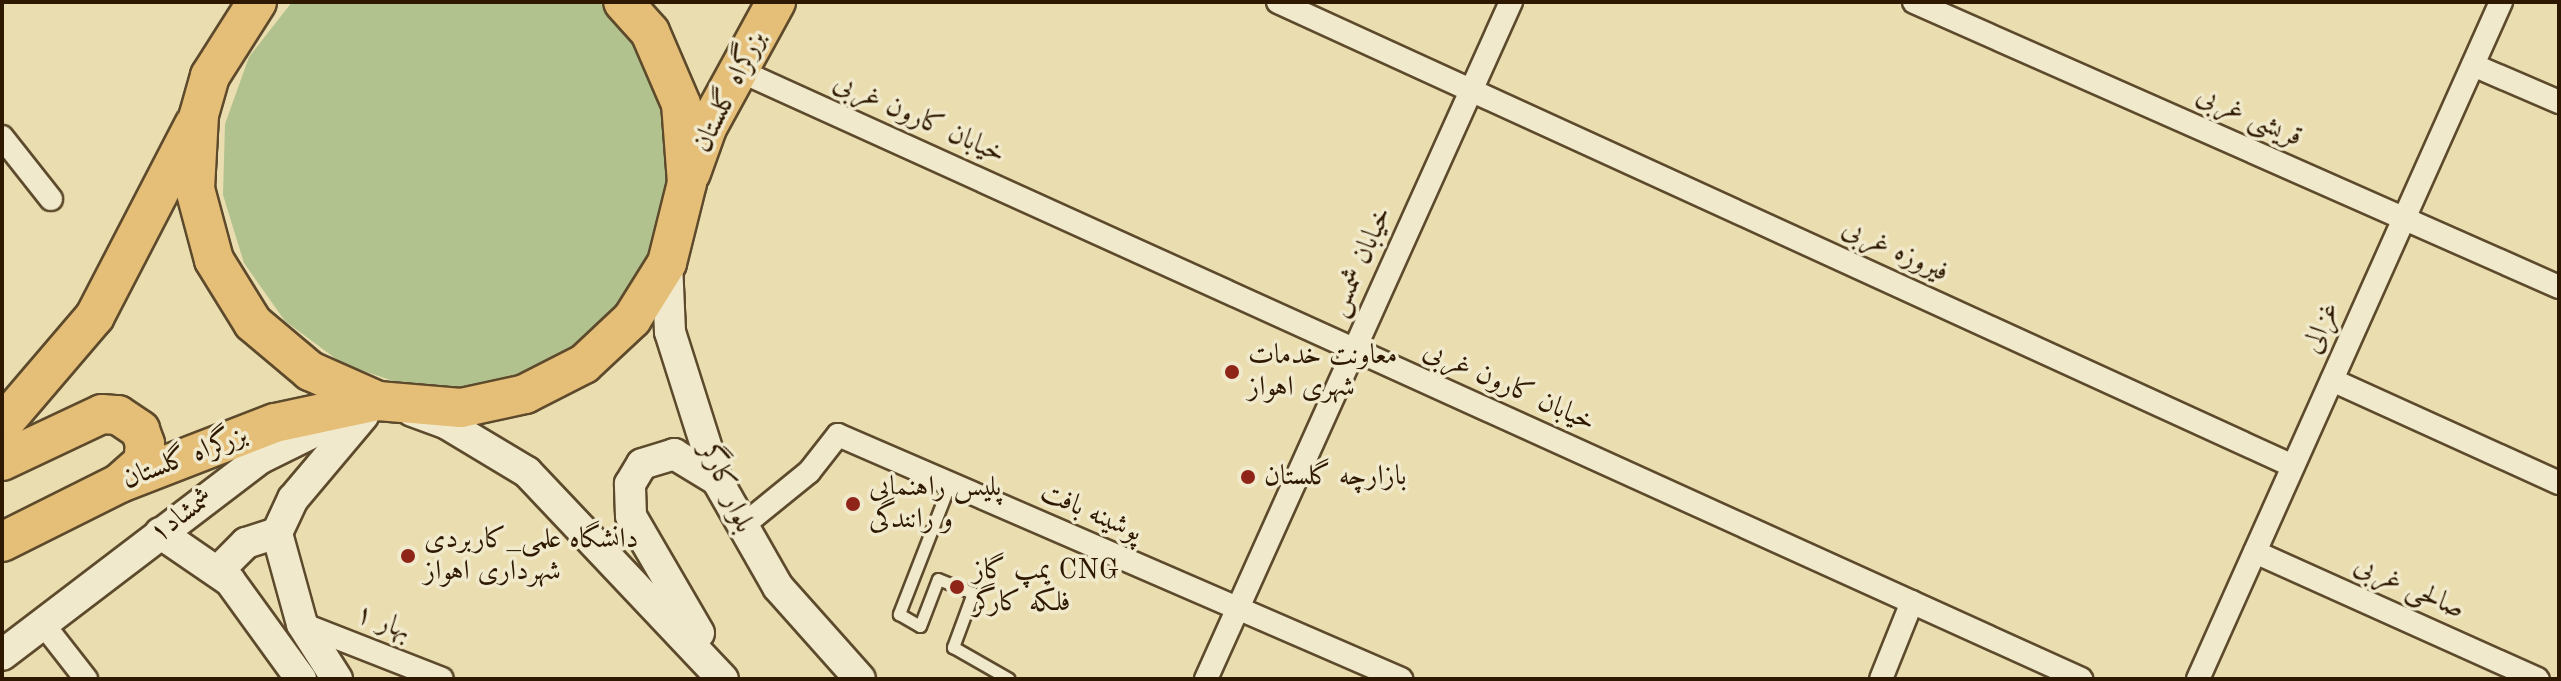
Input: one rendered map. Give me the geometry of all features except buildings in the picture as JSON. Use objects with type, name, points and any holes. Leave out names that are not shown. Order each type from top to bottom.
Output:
[{"type":"highway","points":[[2,425],[95,316],[199,115],[210,76],[257,2]]},
{"type":"highway","points":[[199,115],[195,189],[222,273],[253,323],[310,371],[386,403],[461,408],[513,397],[584,364],[632,319],[667,263],[687,183],[681,104],[650,32],[623,2]]},
{"type":"highway","name":"بزرگراه گلستان","points":[[687,183],[738,70],[776,2]]},
{"type":"highway","name":"بزرگراه گلستان","points":[[2,542],[44,518],[120,483],[275,423],[386,403]]},
{"type":"highway","points":[[2,461],[102,414],[118,415],[140,430],[145,444],[143,462],[120,483]]},
{"type":"main road","points":[[210,76],[243,2]]},
{"type":"main road","name":"بلوار کارگر","points":[[667,263],[670,332],[717,480],[740,528],[778,587],[860,679]]},
{"type":"main road","points":[[337,679],[302,624],[277,533],[293,499],[386,403],[447,424],[527,472],[724,679]]},
{"type":"main road","name":"شمشاد۱","points":[[2,655],[261,458],[386,403]]},
{"type":"main road","points":[[717,480],[674,454],[642,464],[630,484],[631,516],[724,679]]},
{"type":"main road","points":[[2,550],[44,518]]},
{"type":"main road","points":[[160,533],[218,571],[301,679]]},
{"type":"main road","points":[[218,571],[246,543],[277,533]]},
{"type":"street","name":"فیروزه غربی","points":[[1278,2],[2293,466]]},
{"type":"street","name":"خیابان شمس","points":[[1206,679],[1511,2]]},
{"type":"street","name":"قریشی غربی","points":[[1914,2],[2559,287]]},
{"type":"street","name":"غزالی","points":[[2198,679],[2501,2]]},
{"type":"street","points":[[2473,65],[2559,102]]},
{"type":"street","name":"خیابان کارون غربی","points":[[738,70],[2081,679]]},
{"type":"street","points":[[2,137],[51,199]]},
{"type":"street","points":[[2332,380],[2559,483]]},
{"type":"street","name":"پوشینه بافت","points":[[740,528],[809,472],[838,435],[1401,679]]},
{"type":"street","name":"صالحی غربی","points":[[2255,552],[2538,679]]},
{"type":"street","points":[[1881,679],[1912,602]]},
{"type":"street","points":[[43,624],[86,679]]},
{"type":"street","name":"بهار ۱","points":[[302,624],[442,679]]},
{"type":"lane","points":[[950,483],[899,614],[920,626],[938,579],[973,593],[953,647],[1009,679]]},
{"type":"green space","points":[[292,2],[599,2],[632,35],[665,104],[673,180],[654,255],[612,319],[550,365],[482,387],[411,387],[343,364],[285,321],[244,263],[223,195],[225,124],[249,57]]},
{"type":"place","name":"معاونت خدمات شهری اهواز","points":[[1232,372]]},
{"type":"place","name":"بازارچه گلستان","points":[[1248,477]]},
{"type":"place","name":"پلیس راهنمایی و رانندگی","points":[[853,504]]},
{"type":"place","name":"دانشگاه علمی_کاربردی شهرداری اهواز","points":[[408,556]]},
{"type":"place","name":"پمپ گاز CNG فلکه کارگر","points":[[957,587]]}]
